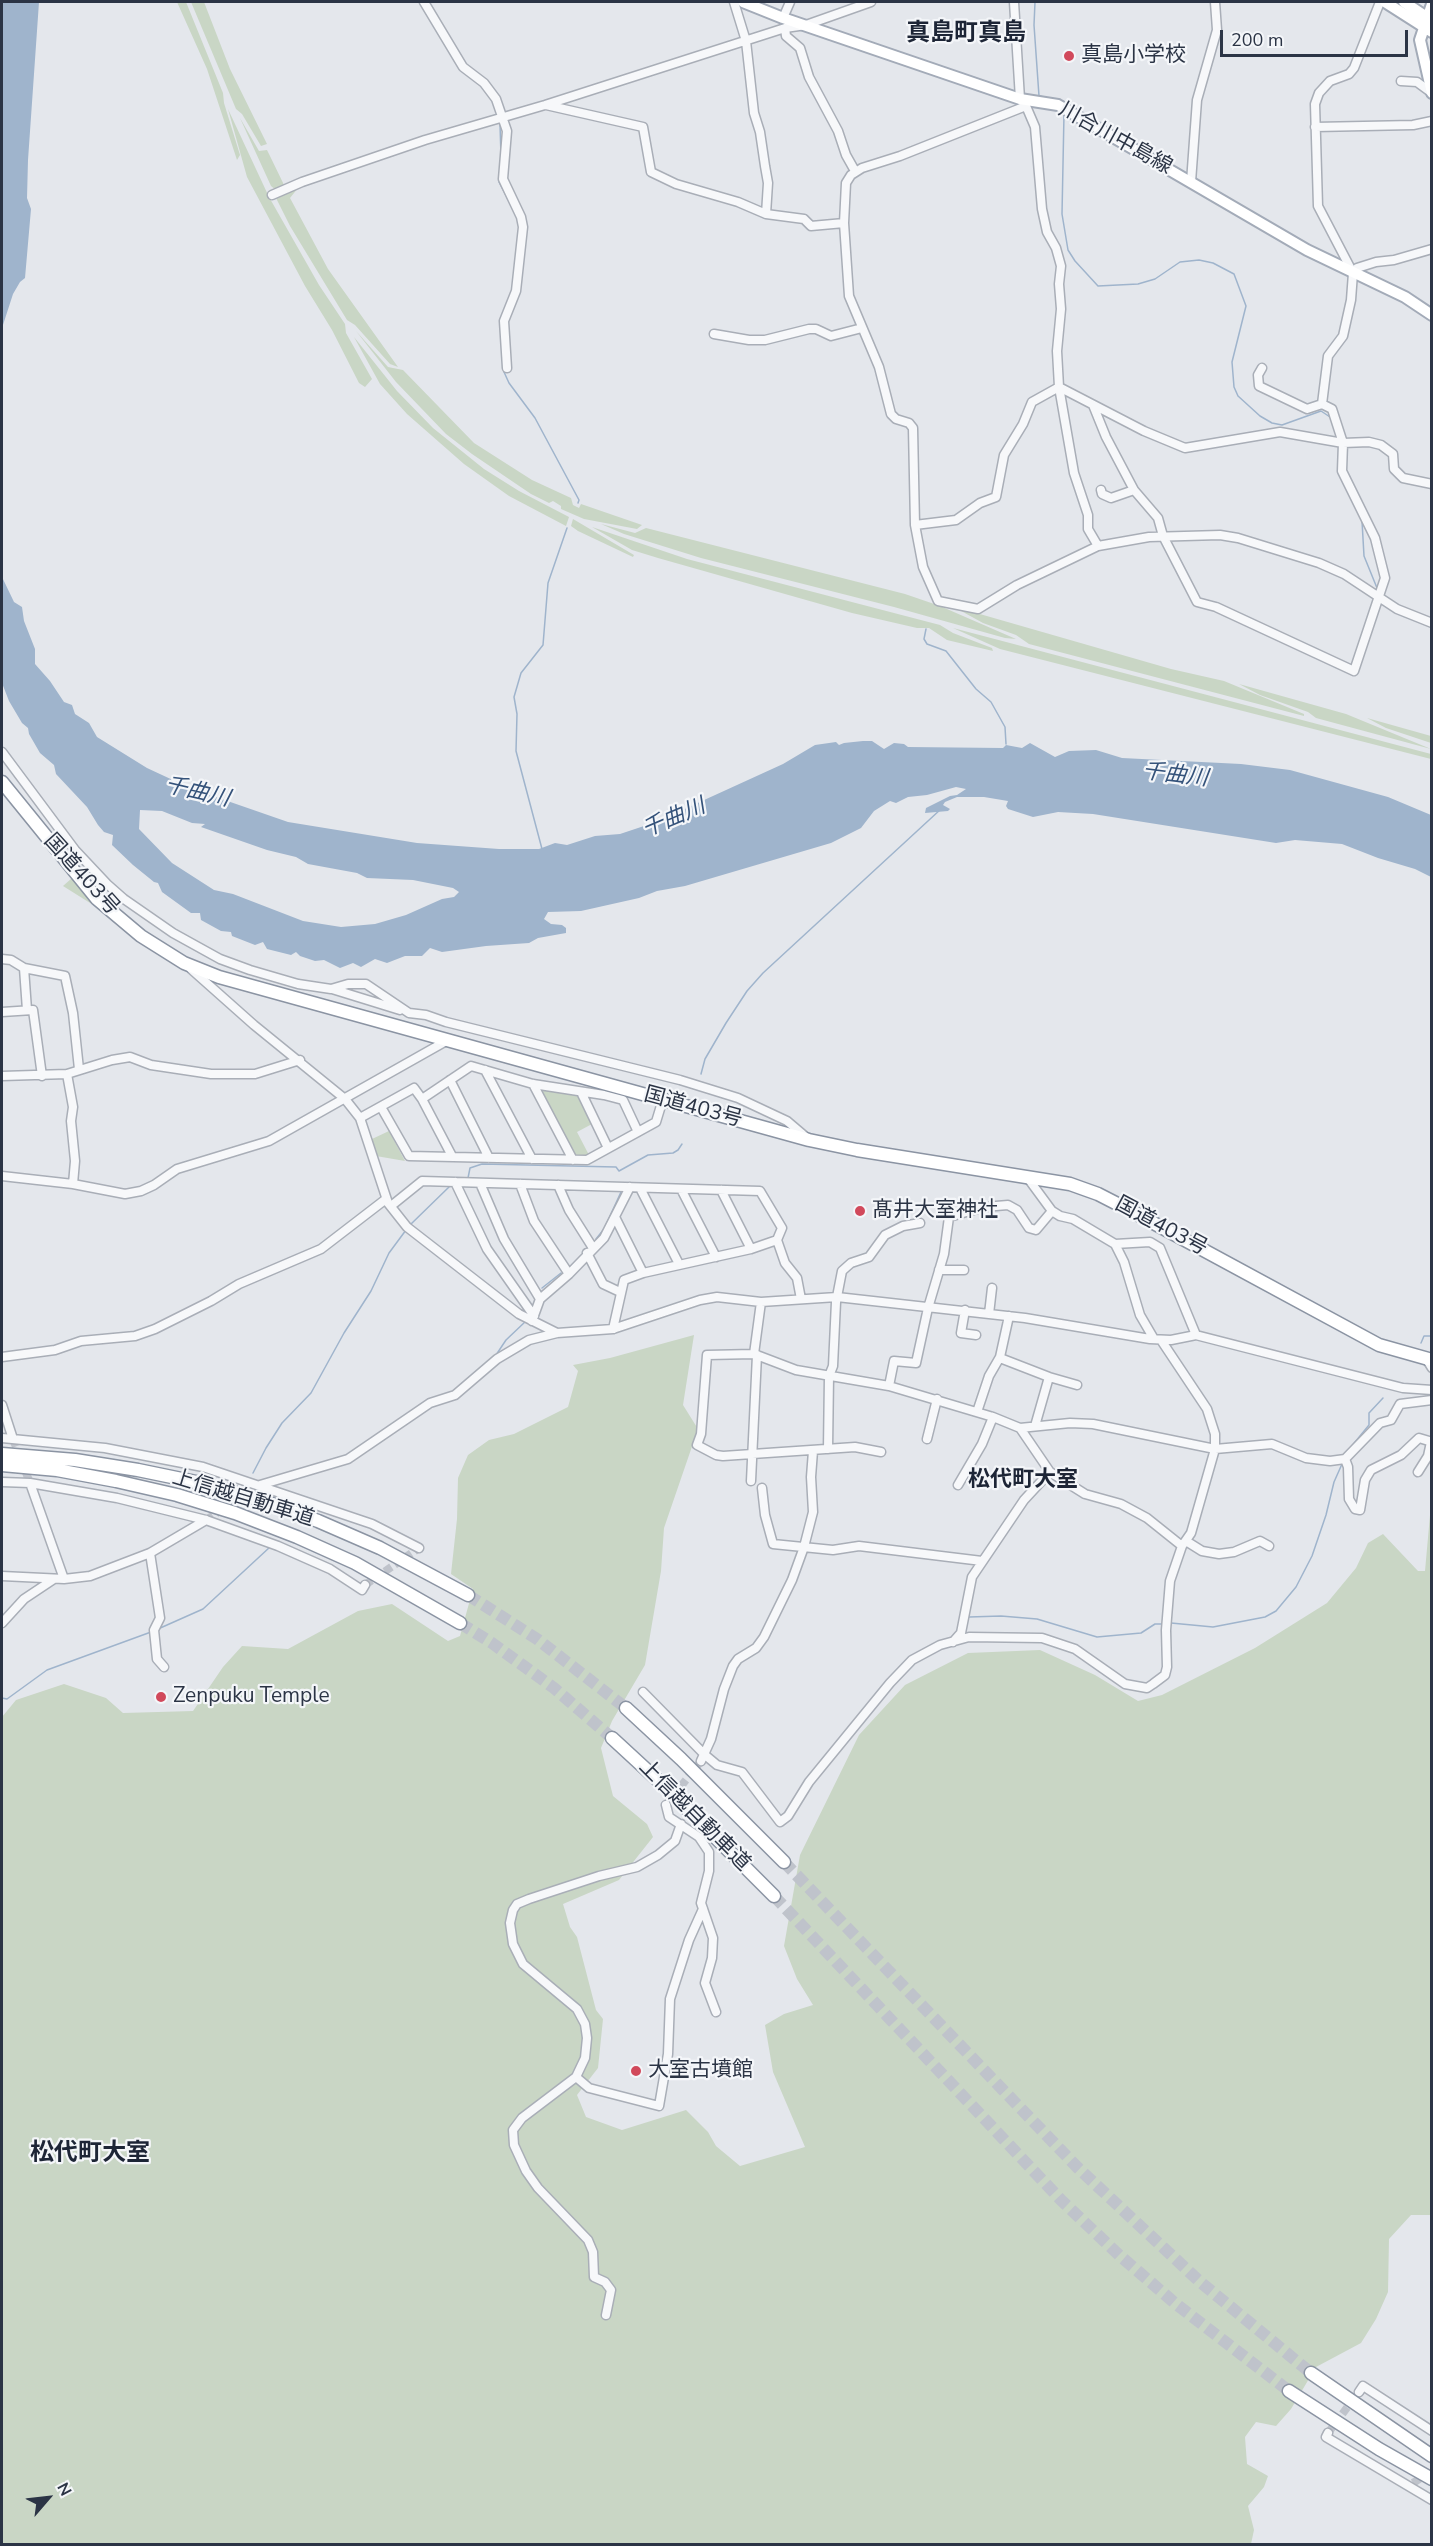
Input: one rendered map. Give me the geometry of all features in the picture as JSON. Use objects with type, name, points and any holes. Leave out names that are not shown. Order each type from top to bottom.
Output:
[{"type":"highway","name":"国道403号","points":[[2,782],[97,899],[141,936],[184,963],[219,977],[809,1140],[857,1150],[1070,1184],[1098,1194],[1379,1345],[1430,1363]]},
{"type":"highway","name":"上信越自動車道","points":[[2,1454],[107,1464],[231,1491],[290,1510],[350,1534],[412,1564],[468,1595]]},
{"type":"highway","name":"上信越自動車道","points":[[2,1465],[57,1470],[116,1481],[177,1495],[235,1513],[355,1563],[460,1623]]},
{"type":"highway","name":"上信越自動車道","points":[[626,1708],[681,1759],[784,1862]]},
{"type":"highway","name":"上信越自動車道","points":[[612,1738],[663,1785],[774,1896]]},
{"type":"highway","points":[[1311,2373],[1431,2456]]},
{"type":"highway","points":[[1289,2391],[1379,2449],[1431,2479]]},
{"type":"main road","name":"川合川中島線","points":[[743,2],[784,23],[806,25],[1023,103],[1058,105],[1307,250],[1405,297],[1431,315]]},
{"type":"main road","points":[[1385,2],[1429,24]]},
{"type":"main road","points":[[1404,2],[1429,24]]},
{"type":"main road","points":[[1431,4],[1429,24],[1420,40],[1431,93]]},
{"type":"street","points":[[424,2],[463,67],[484,83],[496,99],[507,130],[503,179],[521,217],[523,227],[516,291],[504,321],[507,368]]},
{"type":"street","points":[[734,2],[746,41],[754,113],[760,132],[768,183],[766,214]]},
{"type":"street","points":[[790,2],[784,23],[786,36],[800,48],[809,77],[838,131],[846,155],[855,171]]},
{"type":"street","points":[[806,25],[871,2]]},
{"type":"street","points":[[1014,2],[1023,103],[1035,127],[1042,208],[1047,232],[1056,248],[1061,267],[1059,284],[1061,309],[1057,351],[1059,387],[1072,464],[1088,515],[1088,529],[1098,546]]},
{"type":"street","points":[[1191,182],[1197,100],[1217,30],[1215,2]]},
{"type":"street","points":[[1322,404],[1328,356],[1343,336],[1351,300],[1353,273],[1318,206],[1315,104],[1319,93],[1330,81],[1349,74],[1354,68],[1380,2]]},
{"type":"street","points":[[272,195],[302,182],[425,140],[545,105],[746,41],[784,23]]},
{"type":"street","points":[[1401,81],[1417,82],[1431,93]]},
{"type":"street","points":[[1023,103],[855,171],[846,183],[844,223],[849,296],[879,367],[891,414],[896,419],[909,423],[913,428],[915,525],[923,567],[938,601],[978,609],[1017,585],[1098,546],[1163,536],[1220,535],[1238,538],[1319,563],[1344,574],[1396,609],[1431,623]]},
{"type":"street","points":[[545,105],[643,127],[651,172],[676,184],[738,202],[766,214],[804,219],[811,226],[844,223]]},
{"type":"street","points":[[1316,127],[1413,125],[1431,121]]},
{"type":"street","points":[[1353,273],[1357,268],[1376,262],[1394,260],[1431,249]]},
{"type":"street","points":[[714,334],[747,340],[765,340],[802,330],[816,329],[831,336],[862,328]]},
{"type":"street","points":[[1094,405],[1106,437],[1134,490],[1158,518],[1163,536],[1197,602],[1216,608],[1354,671],[1385,578],[1384,567],[1370,526],[1342,471],[1343,443],[1332,409],[1322,404],[1307,409],[1259,386],[1257,372]]},
{"type":"street","points":[[1059,387],[1167,442],[1185,448],[1280,432],[1343,443],[1369,442],[1381,445],[1393,454],[1394,469],[1403,478],[1431,484]]},
{"type":"street","points":[[915,525],[956,520],[980,503],[996,497],[1004,455],[1023,424],[1032,402],[1059,387]]},
{"type":"street","points":[[1101,490],[1102,494],[1111,498],[1134,490]]},
{"type":"street","points":[[2,752],[75,850],[124,899],[173,933],[220,958],[250,970],[298,984],[331,989],[348,984],[366,984],[409,1013]]},
{"type":"street","points":[[2,959],[11,960],[24,968],[65,976],[73,1013],[79,1070]]},
{"type":"street","points":[[184,963],[345,1099],[360,1118],[389,1202],[407,1227],[519,1314],[557,1333]]},
{"type":"street","points":[[24,968],[27,1010]]},
{"type":"street","points":[[313,1003],[324,987]]},
{"type":"street","points":[[324,987],[409,1013],[426,1015],[446,1022],[680,1080],[738,1098],[787,1121],[809,1140]]},
{"type":"street","points":[[2,1012],[33,1010],[42,1076]]},
{"type":"street","points":[[2,1176],[73,1184],[125,1194],[141,1191],[177,1169],[269,1141],[449,1040]]},
{"type":"street","points":[[2,1076],[67,1074],[130,1057],[151,1065],[181,1071],[255,1074],[300,1060]]},
{"type":"street","points":[[422,1099],[471,1066],[533,1084],[623,1100],[639,1132]]},
{"type":"street","points":[[485,1070],[532,1159]]},
{"type":"street","points":[[67,1074],[74,1107],[71,1121],[75,1161],[73,1184]]},
{"type":"street","points":[[450,1080],[489,1158]]},
{"type":"street","points":[[533,1084],[573,1160]]},
{"type":"street","points":[[360,1118],[414,1088],[452,1156]]},
{"type":"street","points":[[581,1092],[608,1148]]},
{"type":"street","points":[[381,1107],[409,1156],[587,1160],[656,1122],[663,1099]]},
{"type":"street","points":[[643,1692],[703,1758],[717,1765],[742,1772],[780,1822],[788,1816],[809,1782],[865,1713],[912,1660],[940,1645],[969,1637],[1042,1638],[1075,1649],[1125,1684],[1147,1688],[1165,1675],[1170,1581],[1184,1543],[1191,1533],[1215,1449],[1213,1421],[1207,1409],[1140,1315],[1124,1262],[1115,1244],[1074,1219],[1060,1216],[1052,1210],[1027,1177]]},
{"type":"street","points":[[2,1357],[54,1350],[81,1341],[135,1336],[155,1329],[239,1284],[321,1250],[422,1181],[760,1191],[782,1228],[777,1240],[785,1263],[797,1278],[801,1299]]},
{"type":"street","points":[[455,1182],[487,1249],[533,1319]]},
{"type":"street","points":[[480,1183],[504,1239],[540,1299]]},
{"type":"street","points":[[520,1184],[534,1221],[569,1274]]},
{"type":"street","points":[[558,1185],[590,1251],[603,1284],[620,1292]]},
{"type":"street","points":[[533,1319],[540,1299],[569,1274],[604,1238],[630,1187]]},
{"type":"street","points":[[640,1188],[679,1264]]},
{"type":"street","points":[[681,1189],[716,1257]]},
{"type":"street","points":[[721,1190],[751,1249]]},
{"type":"street","points":[[889,1386],[894,1361],[916,1363],[928,1308],[944,1254],[949,1217],[984,1208],[1008,1205],[1017,1210],[1029,1228],[1036,1230],[1052,1210]]},
{"type":"street","points":[[615,1217],[643,1273]]},
{"type":"street","points":[[828,1449],[829,1376],[833,1366],[837,1297],[843,1271],[851,1263],[869,1257],[885,1234],[903,1226],[920,1223]]},
{"type":"street","points":[[612,1329],[624,1280],[679,1264],[751,1249],[777,1240]]},
{"type":"street","points":[[1115,1244],[1150,1242],[1160,1248],[1196,1335]]},
{"type":"street","points":[[939,1270],[964,1270]]},
{"type":"street","points":[[989,1314],[992,1288]]},
{"type":"street","points":[[261,1485],[348,1459],[430,1402],[456,1395],[497,1359],[529,1340],[557,1333],[612,1329],[700,1300],[717,1297],[761,1302],[837,1297],[965,1310],[1157,1340],[1196,1335],[1403,1388],[1431,1390]]},
{"type":"street","points":[[751,1481],[755,1355],[761,1302]]},
{"type":"street","points":[[965,1310],[961,1333],[976,1335]]},
{"type":"street","points":[[977,1412],[989,1376],[1000,1358],[1009,1316]]},
{"type":"street","points":[[881,1452],[855,1447],[716,1455],[697,1445],[702,1434],[707,1355],[755,1355],[796,1370],[889,1386],[937,1399],[1020,1428],[1093,1424],[1215,1449],[1272,1444],[1317,1461],[1345,1459],[1380,1423],[1391,1420],[1400,1404],[1431,1400]]},
{"type":"street","points":[[1000,1358],[1077,1385]]},
{"type":"street","points":[[1035,1426],[1049,1377]]},
{"type":"street","points":[[927,1439],[937,1399]]},
{"type":"street","points":[[2,1405],[13,1438]]},
{"type":"street","points":[[958,1485],[982,1444],[993,1417]]},
{"type":"street","points":[[1020,1428],[1050,1472],[1085,1494],[1121,1504],[1184,1543],[1202,1551],[1219,1554],[1234,1552],[1260,1541],[1269,1545]]},
{"type":"street","points":[[2,1438],[116,1450],[203,1467],[372,1524],[418,1548]]},
{"type":"street","points":[[1345,1459],[1348,1467],[1349,1499],[1355,1509],[1360,1510],[1365,1480],[1371,1470],[1401,1455],[1419,1438],[1431,1442],[1428,1456],[1418,1472]]},
{"type":"street","points":[[703,1758],[733,1666],[738,1659],[756,1648],[764,1637],[792,1580],[804,1547],[813,1512],[811,1477],[813,1451]]},
{"type":"street","points":[[953,1642],[961,1633],[972,1577],[1024,1500],[1050,1472]]},
{"type":"street","points":[[2,1482],[30,1483],[149,1505],[206,1520],[278,1546],[330,1569],[362,1590],[365,1585]]},
{"type":"street","points":[[30,1483],[59,1579]]},
{"type":"street","points":[[762,1488],[765,1515],[773,1544],[833,1550],[859,1546],[982,1561]]},
{"type":"street","points":[[2,1576],[59,1579],[90,1576],[150,1552],[206,1520]]},
{"type":"street","points":[[150,1552],[160,1618],[154,1630],[157,1659],[164,1667]]},
{"type":"street","points":[[2,1623],[24,1599],[59,1579]]},
{"type":"street","points":[[666,1805],[669,1817],[699,1837],[709,1852],[709,1871],[702,1894],[703,1909],[711,1929],[713,1949],[705,1983],[716,2012]]},
{"type":"street","points":[[606,2314],[611,2290],[604,2282],[594,2277],[592,2252],[588,2240],[538,2188],[526,2171],[514,2145],[513,2130],[522,2118],[576,2077],[585,2058],[587,2038],[585,2024],[577,2009],[523,1964],[513,1944],[510,1923],[513,1910],[518,1904],[528,1899],[599,1876],[637,1867],[658,1855],[675,1841],[681,1824]]},
{"type":"street","points":[[576,2077],[581,2083],[594,2090],[659,2106],[668,2054],[670,1999],[689,1940],[703,1909]]},
{"type":"street","points":[[1359,2392],[1363,2386],[1431,2431]]},
{"type":"street","points":[[1328,2433],[1326,2437],[1411,2485],[1431,2500]]},
{"type":"green space","points":[[177,2],[186,2],[223,93],[240,155],[237,160],[207,69]]},
{"type":"green space","points":[[191,2],[204,2],[230,69],[267,144],[261,146],[242,114],[236,109]]},
{"type":"green space","points":[[228,109],[269,197],[319,285],[345,324],[346,333],[372,379],[365,387],[359,383],[247,177]]},
{"type":"green space","points":[[240,118],[259,151],[267,150],[285,187],[277,191],[271,186]]},
{"type":"green space","points":[[298,188],[290,198],[328,269],[398,367],[390,364],[355,325],[347,320],[290,226],[276,198]]},
{"type":"green space","points":[[356,331],[388,367],[403,370],[474,443],[532,480],[571,498],[573,505],[579,508],[581,504],[642,525],[637,529],[584,519],[561,509],[561,506],[553,501],[549,503],[531,494],[472,454],[446,434],[396,382]]},
{"type":"green space","points":[[354,337],[397,391],[433,428],[484,469],[519,491],[569,517],[566,526],[509,496],[464,464],[407,414],[380,384]]},
{"type":"green space","points":[[573,519],[634,555],[633,557],[578,531],[571,526]]},
{"type":"green space","points":[[601,524],[635,533],[646,528],[905,594],[940,606],[1016,639],[701,558],[624,534]]},
{"type":"green space","points":[[592,527],[687,559],[940,625],[953,633],[992,648],[993,651],[947,640],[929,628],[917,628],[852,613],[632,550]]},
{"type":"green space","points":[[952,606],[1171,669],[1224,681],[1304,714],[1304,716],[1029,644],[1016,635],[983,623]]},
{"type":"green space","points":[[953,628],[1431,754],[1431,759],[1000,649]]},
{"type":"green space","points":[[1239,684],[1346,714],[1431,749],[1316,718],[1308,712],[1260,695]]},
{"type":"green space","points":[[1367,718],[1431,736],[1431,743],[1386,728]]},
{"type":"green space","points":[[72,878],[107,912],[106,913],[63,886]]},
{"type":"green space","points":[[544,1087],[575,1094],[578,1097],[592,1124],[577,1132],[589,1155],[575,1156],[540,1092]]},
{"type":"green space","points":[[389,1131],[405,1161],[376,1156],[372,1139]]},
{"type":"green space","points":[[694,1335],[683,1405],[698,1429],[664,1528],[661,1571],[645,1665],[612,1721],[601,1748],[613,1796],[647,1824],[653,1837],[619,1880],[563,1904],[570,1927],[577,1937],[596,2010],[603,2019],[598,2068],[577,2095],[586,2117],[622,2130],[686,2110],[708,2132],[716,2146],[740,2166],[805,2147],[773,2072],[765,2025],[784,2014],[813,2005],[797,1979],[784,1946],[800,1855],[859,1735],[905,1685],[968,1653],[1040,1650],[1095,1675],[1138,1701],[1162,1695],[1255,1648],[1327,1603],[1356,1568],[1368,1543],[1383,1534],[1418,1571],[1425,1571],[1431,1504],[1431,2215],[1411,2215],[1389,2239],[1388,2292],[1376,2319],[1361,2343],[1316,2367],[1291,2409],[1276,2426],[1256,2422],[1245,2437],[1247,2464],[1268,2476],[1264,2487],[1248,2506],[1254,2530],[1251,2544],[2,2544],[2,1717],[16,1700],[64,1684],[106,1698],[123,1713],[193,1711],[223,1667],[242,1646],[288,1649],[358,1611],[392,1604],[448,1641],[460,1636],[473,1589],[451,1574],[457,1519],[458,1478],[468,1455],[489,1440],[514,1434],[568,1407],[578,1371],[573,1365],[610,1358]]},
{"type":"water","points":[[2,2],[39,2],[28,160],[27,198],[31,209],[25,278],[13,294],[2,328]]},
{"type":"water","name":"千曲川","points":[[2,577],[14,602],[22,607],[24,621],[35,649],[35,664],[64,702],[72,705],[75,714],[89,723],[97,737],[147,768],[190,788],[288,822],[417,843],[499,849],[539,849],[555,843],[567,845],[595,836],[620,834],[656,822],[783,764],[815,745],[872,741],[884,749],[894,743],[908,747],[1003,748],[1006,745],[1022,748],[1030,743],[1055,757],[1069,751],[1096,750],[1122,758],[1241,764],[1290,770],[1388,797],[1431,815],[1431,877],[1415,869],[1342,844],[1295,840],[1276,843],[1093,814],[1058,812],[1033,817],[1008,809],[1006,806],[1008,801],[984,797],[957,797],[943,805],[950,809],[948,811],[925,813],[926,808],[966,789],[956,787],[927,795],[908,797],[896,803],[890,801],[874,811],[861,828],[831,843],[639,898],[581,911],[548,912],[544,919],[551,924],[562,925],[566,928],[566,933],[538,938],[529,943],[442,952],[430,948],[422,956],[405,956],[387,963],[375,959],[361,967],[353,963],[340,968],[324,960],[315,961],[300,956],[296,952],[291,955],[267,949],[263,942],[255,945],[232,936],[231,932],[221,931],[201,920],[200,913],[191,913],[162,892],[158,883],[133,865],[112,845],[113,835],[104,832],[87,807],[56,774],[54,765],[40,753],[28,728],[22,723],[2,683]],"holes":[[[140,810],[162,811],[192,823],[205,824],[201,827],[267,850],[296,857],[308,864],[357,873],[367,878],[413,880],[453,888],[459,892],[454,897],[442,899],[406,915],[375,924],[341,927],[303,921],[233,894],[214,890],[172,863],[139,829]]]},
{"type":"waterway","points":[[1035,2],[1034,25],[1039,96],[1062,101]]},
{"type":"waterway","points":[[1064,114],[1062,214],[1068,250],[1075,261],[1098,286],[1138,284],[1155,279],[1180,262],[1199,260],[1213,263],[1234,274],[1246,306],[1232,362],[1234,387],[1238,396],[1260,416],[1272,423],[1282,425],[1321,411],[1330,417]]},
{"type":"waterway","points":[[500,124],[501,156]]},
{"type":"waterway","points":[[499,182],[512,207]]},
{"type":"waterway","points":[[504,372],[509,383],[535,418],[579,500],[578,503]]},
{"type":"waterway","points":[[1362,521],[1364,556],[1377,588]]},
{"type":"waterway","points":[[542,849],[516,751],[517,714],[514,697],[521,673],[543,645],[548,583],[567,528]]},
{"type":"waterway","points":[[926,629],[924,639],[927,644],[946,651],[976,689],[991,702],[1005,727],[1006,744]]},
{"type":"waterway","points":[[701,1074],[705,1059],[726,1023],[747,991],[763,973],[941,809]]},
{"type":"waterway","points":[[468,1178],[470,1168],[482,1164],[616,1167],[619,1171],[648,1155],[673,1153],[682,1144]]},
{"type":"waterway","points":[[411,1224],[449,1187]]},
{"type":"waterway","points":[[596,1239],[604,1229],[621,1192]]},
{"type":"waterway","points":[[253,1473],[282,1423],[311,1393],[344,1333],[371,1291],[389,1253],[406,1230]]},
{"type":"waterway","points":[[542,1288],[561,1273]]},
{"type":"waterway","points":[[496,1355],[506,1340],[526,1321]]},
{"type":"waterway","points":[[1421,1343],[1424,1336],[1432,1336]]},
{"type":"waterway","points":[[1346,1453],[1369,1425],[1369,1413],[1383,1398]]},
{"type":"waterway","points":[[1171,1623],[1213,1627],[1265,1617],[1276,1611],[1296,1587],[1312,1556],[1334,1482],[1342,1464]]},
{"type":"waterway","points":[[158,1629],[203,1609],[270,1547]]},
{"type":"waterway","points":[[969,1617],[1001,1616],[1037,1619],[1097,1637],[1141,1633],[1155,1624],[1163,1624]]},
{"type":"waterway","points":[[2,1698],[7,1699],[47,1670],[151,1632]]},
{"type":"tunnel","points":[[13,1439],[30,1483]]},
{"type":"tunnel","points":[[206,1520],[260,1485]]},
{"type":"tunnel","points":[[365,1585],[419,1548]]},
{"type":"tunnel","points":[[468,1595],[537,1639],[626,1708]]},
{"type":"tunnel","points":[[460,1623],[554,1688],[612,1738]]},
{"type":"tunnel","points":[[666,1805],[701,1761]]},
{"type":"tunnel","points":[[784,1862],[1078,2168],[1199,2281],[1311,2373]]},
{"type":"tunnel","points":[[774,1896],[1062,2201],[1119,2255],[1176,2304],[1289,2391]]},
{"type":"tunnel","points":[[1328,2433],[1355,2397]]},
{"type":"tunnel","points":[[1413,2483],[1432,2471]]},
{"type":"place","name":"真島小学校","points":[[1069,56]]},
{"type":"place","name":"髙井大室神社","points":[[860,1211]]},
{"type":"place","name":"Zenpuku Temple","points":[[161,1697]]},
{"type":"place","name":"大室古墳館","points":[[636,2071]]},
{"type":"district","name":"真島町真島","points":[[966,34]]},
{"type":"district","name":"松代町大室","points":[[1023,1481]]},
{"type":"district","name":"松代町大室","points":[[90,2154]]}]
